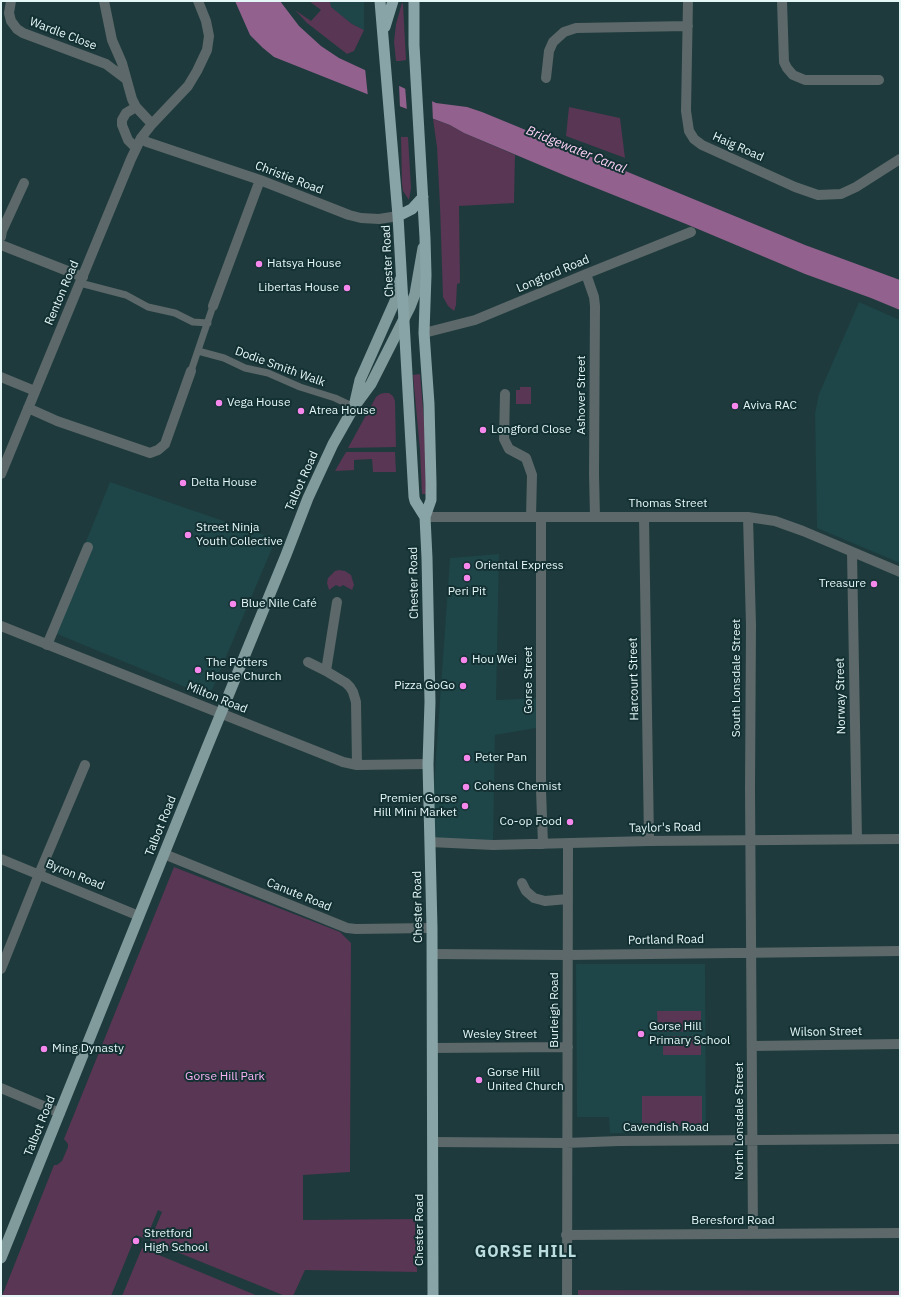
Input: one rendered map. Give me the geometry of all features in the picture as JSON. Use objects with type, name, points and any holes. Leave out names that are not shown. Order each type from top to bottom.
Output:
[{"type":"highway","name":"Chester Road","points":[[380,1],[402,274],[414,497],[425,517]]},
{"type":"highway","points":[[383,33],[393,1]]},
{"type":"highway","name":"Chester Road","points":[[414,1],[425,238],[426,275],[424,333],[429,404],[432,497],[425,517],[428,566],[428,764],[432,928],[433,1296]]},
{"type":"highway","name":"Christie Road","points":[[398,216],[412,209],[423,197]]},
{"type":"highway","points":[[406,348],[416,338],[424,333]]},
{"type":"main road","name":"Talbot Road","points":[[1,1258],[308,498],[333,444],[354,407],[371,384],[404,320],[415,294],[425,238]]},
{"type":"main road","name":"Talbot Road","points":[[354,407],[360,380],[395,300],[402,274]]},
{"type":"street","name":"Wardle Close","points":[[11,1],[9,13],[11,21],[17,29],[23,33],[106,64],[126,78]]},
{"type":"street","name":"Wardle Close","points":[[104,1],[112,40],[122,63],[136,107],[152,124]]},
{"type":"street","name":"Renton Road","points":[[1,474],[136,148],[141,138],[152,124],[188,86],[207,50],[209,36],[206,21],[198,1]]},
{"type":"street","name":"Haig Road","points":[[688,1],[686,111],[689,131],[694,140],[795,187],[818,195],[841,194],[856,187],[900,159]]},
{"type":"street","points":[[782,1],[784,62],[793,75],[805,80],[879,80]]},
{"type":"street","points":[[546,78],[549,51],[553,42],[564,32],[576,28],[688,26]]},
{"type":"street","points":[[136,107],[126,113],[122,120],[122,125],[128,140],[136,148]]},
{"type":"street","name":"Christie Road","points":[[141,138],[147,142],[260,180],[332,209],[361,218],[379,219],[398,216]]},
{"type":"street","points":[[28,408],[57,421],[150,453],[158,450],[164,444],[260,180]]},
{"type":"street","points":[[1,238],[2,232],[24,183]]},
{"type":"street","name":"Longford Road","points":[[424,333],[475,320],[691,232]]},
{"type":"street","points":[[1,245],[82,280],[126,295],[148,307],[175,313],[193,322],[208,323]]},
{"type":"street","name":"Ashover Street","points":[[586,274],[596,306],[594,474],[595,517]]},
{"type":"street","name":"Dodie Smith Walk","points":[[198,351],[224,358],[245,368],[268,373],[300,387],[335,398],[354,407]]},
{"type":"street","points":[[1,377],[35,391]]},
{"type":"street","points":[[505,394],[504,439],[509,449],[526,458],[532,474],[536,517]]},
{"type":"street","name":"Thomas Street","points":[[425,517],[748,517],[775,521],[803,531],[900,572]]},
{"type":"street","name":"Gorse Street","points":[[536,517],[543,844]]},
{"type":"street","name":"Harcourt Street","points":[[644,517],[649,840]]},
{"type":"street","name":"South Lonsdale Street","points":[[748,517],[751,626],[750,839]]},
{"type":"street","points":[[47,644],[88,547]]},
{"type":"street","name":"Norway Street","points":[[852,553],[857,839]]},
{"type":"street","points":[[326,670],[337,602]]},
{"type":"street","name":"Milton Road","points":[[1,626],[343,762],[357,765],[428,764]]},
{"type":"street","points":[[308,662],[326,670],[346,683],[353,692],[356,702],[357,765]]},
{"type":"street","points":[[1,969],[85,765]]},
{"type":"street","name":"North Lonsdale Street","points":[[750,839],[753,1234]]},
{"type":"street","name":"Taylor's Road","points":[[430,842],[493,845],[568,844],[649,840],[900,839]]},
{"type":"street","name":"Burleigh Road","points":[[567,1296],[566,1143],[568,1047],[568,844]]},
{"type":"street","name":"Canute Road","points":[[164,854],[347,928],[432,928]]},
{"type":"street","name":"Byron Road","points":[[1,859],[139,916]]},
{"type":"street","points":[[522,883],[526,891],[534,898],[545,901],[568,899]]},
{"type":"street","name":"Portland Road","points":[[432,954],[567,955],[707,952],[752,953],[900,951]]},
{"type":"street","name":"Wilson Street","points":[[752,1046],[900,1044]]},
{"type":"street","name":"Wesley Street","points":[[432,1048],[568,1047]]},
{"type":"street","points":[[1,1088],[60,1112]]},
{"type":"street","name":"Cavendish Road","points":[[433,1142],[566,1143],[619,1141],[900,1139]]},
{"type":"street","name":"Beresford Road","points":[[566,1235],[900,1233]]},
{"type":"shaded area","points":[[235,1],[280,1],[299,26],[321,46],[339,58],[436,103],[467,107],[482,112],[805,245],[900,280],[900,310],[805,274],[566,176],[464,133],[450,125],[274,57],[250,35]]},
{"type":"shaded area","points":[[322,1],[364,1],[364,30],[352,24]]},
{"type":"shaded area","points":[[859,302],[900,320],[900,563],[817,528],[815,413],[819,394]]},
{"type":"shaded area","points":[[110,482],[276,539],[209,697],[50,631]]},
{"type":"shaded area","points":[[499,554],[496,700],[542,698],[542,727],[495,735],[493,845],[430,842],[450,558]]},
{"type":"shaded area","name":"Gorse Hill Primary School","points":[[576,964],[705,964],[706,1133],[610,1133],[609,1117],[577,1117]]},
{"type":"green space","points":[[309,1],[330,1],[331,7],[352,24],[364,30],[354,51],[347,54],[307,23],[295,10],[311,21],[321,10]]},
{"type":"green space","points":[[402,3],[406,60],[396,61],[394,42],[396,24]]},
{"type":"green space","points":[[569,107],[620,118],[625,158],[566,136]]},
{"type":"green space","points":[[433,119],[450,125],[464,133],[515,155],[514,203],[459,206],[460,283],[457,284],[456,305],[454,311],[448,306],[443,297],[437,147]]},
{"type":"green space","points":[[401,137],[408,137],[411,188],[409,200],[403,191],[402,184]]},
{"type":"green space","points":[[420,374],[425,431],[426,494],[422,494],[420,450],[413,375]]},
{"type":"green space","points":[[520,387],[531,387],[531,404],[516,404],[516,390],[520,390]]},
{"type":"green space","points":[[384,393],[389,393],[393,396],[395,401],[396,447],[348,448],[376,397]]},
{"type":"green space","points":[[346,452],[395,452],[396,472],[373,472],[372,459],[354,460],[354,470],[335,471]]},
{"type":"green space","points":[[335,571],[345,571],[351,575],[354,585],[352,590],[343,585],[340,587],[336,585],[329,590],[327,583],[328,578]]},
{"type":"green space","name":"Gorse Hill Park","points":[[174,867],[340,932],[351,943],[350,1172],[303,1175],[303,1220],[416,1219],[417,1272],[305,1270],[293,1296],[285,1296],[150,1241],[162,1212],[158,1210],[146,1239],[136,1235],[111,1296],[2,1296],[54,1165],[57,1165],[62,1161],[68,1147],[68,1144],[64,1139]]},
{"type":"green space","points":[[657,1011],[701,1011],[701,1031],[658,1032]]},
{"type":"green space","points":[[663,1036],[701,1036],[701,1055],[663,1055]]},
{"type":"green space","points":[[642,1096],[702,1096],[702,1126],[642,1127]]},
{"type":"green space","points":[[142,1248],[258,1296],[122,1296]]},
{"type":"green space","points":[[578,1290],[900,1291],[900,1296],[578,1296]]},
{"type":"pier","points":[[365,68],[399,83],[400,109],[368,97]]},
{"type":"pier","points":[[405,86],[432,99],[433,121],[407,111]]},
{"type":"place","name":"Hatsya House","points":[[259,264]]},
{"type":"place","name":"Libertas House","points":[[347,288]]},
{"type":"place","name":"Vega House","points":[[219,403]]},
{"type":"place","name":"Aviva RAC","points":[[735,406]]},
{"type":"place","name":"Atrea House","points":[[301,411]]},
{"type":"place","name":"Longford Close","points":[[483,430]]},
{"type":"place","name":"Delta House","points":[[183,483]]},
{"type":"place","name":"Street Ninja Youth Collective","points":[[188,535]]},
{"type":"place","name":"Oriental Express","points":[[467,566]]},
{"type":"place","name":"Peri Pit","points":[[467,578]]},
{"type":"place","name":"Treasure","points":[[874,584]]},
{"type":"place","name":"Blue Nile Café","points":[[233,604]]},
{"type":"place","name":"Hou Wei","points":[[464,660]]},
{"type":"place","name":"The Potters House Church","points":[[198,670]]},
{"type":"place","name":"Pizza GoGo","points":[[463,686]]},
{"type":"place","name":"Peter Pan","points":[[467,758]]},
{"type":"place","name":"Cohens Chemist","points":[[466,787]]},
{"type":"place","name":"Premier Gorse Hill Mini Market","points":[[465,806]]},
{"type":"place","name":"Co-op Food","points":[[570,822]]},
{"type":"place","name":"Gorse Hill Primary School","points":[[641,1034]]},
{"type":"place","name":"Ming Dynasty","points":[[44,1049]]},
{"type":"place","name":"Gorse Hill United Church","points":[[479,1080]]},
{"type":"place","name":"Stretford High School","points":[[136,1241]]},
{"type":"district","name":"GORSE HILL","points":[[526,1252]]},
{"type":"water label","name":"Bridgewater Canal","points":[[576,150]]}]
